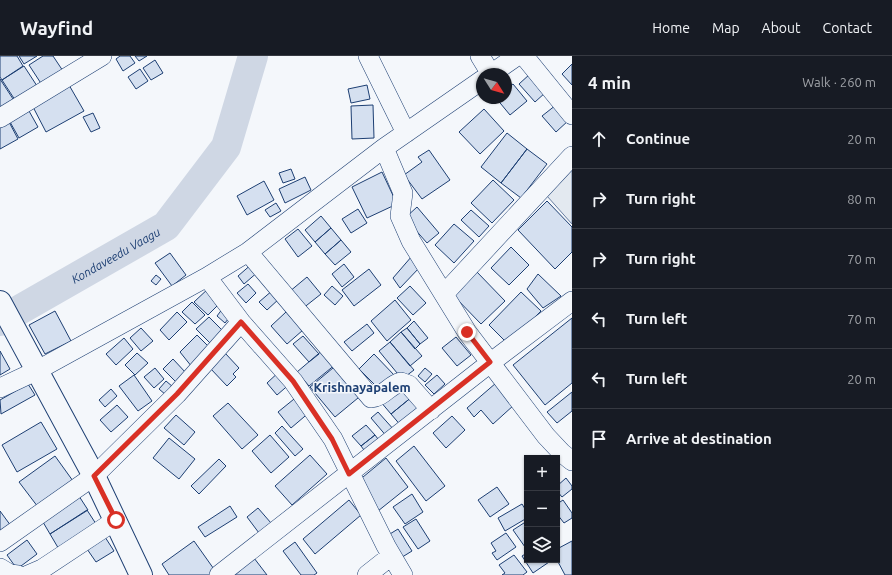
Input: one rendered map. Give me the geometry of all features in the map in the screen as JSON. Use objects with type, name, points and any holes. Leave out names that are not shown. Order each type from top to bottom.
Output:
[{"type":"main road","points":[[0,302],[94,476],[141,575]]},
{"type":"street","points":[[0,118],[102,56]]},
{"type":"street","points":[[368,56],[406,133]]},
{"type":"street","points":[[480,56],[491,74],[517,56]]},
{"type":"street","points":[[524,56],[572,115]]},
{"type":"street","points":[[0,388],[36,371],[207,277],[248,252],[384,148],[476,84]]},
{"type":"street","points":[[384,148],[403,193],[400,216],[411,241],[467,332],[546,436],[568,453]]},
{"type":"street","points":[[444,294],[572,156]]},
{"type":"street","points":[[248,252],[372,398],[379,398],[394,384],[401,382],[408,386],[431,410]]},
{"type":"street","points":[[207,277],[241,322],[293,381],[332,439],[391,556],[403,575]]},
{"type":"street","points":[[219,575],[431,410],[490,362],[572,301]]},
{"type":"street","points":[[0,542],[94,476],[173,398],[241,322]]},
{"type":"street","points":[[28,575],[42,569],[116,520]]},
{"type":"street","points":[[367,575],[391,556]]},
{"type":"street","points":[[0,568],[10,574],[18,575]]},
{"type":"shaded area","points":[[572,170],[572,224],[547,196]]},
{"type":"building","points":[[0,56],[17,56],[23,66],[2,80],[0,77]]},
{"type":"building","points":[[19,56],[37,56],[24,64]]},
{"type":"building","points":[[43,56],[53,56],[65,74],[44,88],[29,65]]},
{"type":"building","points":[[120,56],[130,56],[135,63],[123,71],[116,59]]},
{"type":"building","points":[[135,56],[147,56],[139,61]]},
{"type":"building","points":[[155,60],[163,73],[151,80],[143,68]]},
{"type":"building","points":[[572,64],[572,85],[562,74]]},
{"type":"building","points":[[24,66],[39,89],[17,103],[2,80]]},
{"type":"building","points":[[140,69],[148,81],[136,89],[128,77]]},
{"type":"building","points":[[530,74],[546,92],[535,102],[519,84]]},
{"type":"building","points":[[0,79],[15,102],[0,112]]},
{"type":"building","points":[[513,84],[527,101],[510,115],[501,104],[512,104]]},
{"type":"building","points":[[69,85],[84,111],[46,132],[32,105]]},
{"type":"building","points":[[367,85],[370,99],[351,103],[348,89]]},
{"type":"building","points":[[373,105],[374,138],[352,139],[351,106]]},
{"type":"building","points":[[556,105],[569,120],[556,132],[542,116]]},
{"type":"building","points":[[484,109],[504,131],[480,154],[459,132]]},
{"type":"building","points":[[29,111],[38,127],[19,138],[10,122]]},
{"type":"building","points":[[93,113],[100,128],[91,132],[83,117]]},
{"type":"building","points":[[9,122],[18,139],[0,149],[0,128]]},
{"type":"building","points":[[507,133],[527,149],[501,183],[481,167]]},
{"type":"building","points":[[527,149],[547,164],[521,198],[501,183]]},
{"type":"building","points":[[429,150],[450,180],[422,199],[404,175],[422,162],[418,157]]},
{"type":"building","points":[[291,169],[295,179],[283,183],[279,173]]},
{"type":"building","points":[[382,172],[397,204],[367,218],[352,187]]},
{"type":"building","points":[[305,177],[311,190],[285,203],[279,189]]},
{"type":"building","points":[[493,180],[514,200],[492,223],[471,203]]},
{"type":"building","points":[[264,181],[274,200],[247,215],[237,196]]},
{"type":"building","points":[[547,201],[572,227],[572,252],[555,269],[518,230]]},
{"type":"building","points":[[276,203],[281,211],[270,217],[265,210]]},
{"type":"building","points":[[417,207],[439,233],[427,243],[405,218]]},
{"type":"building","points":[[358,209],[367,223],[351,233],[342,219]]},
{"type":"building","points":[[471,210],[489,226],[479,237],[461,220]]},
{"type":"building","points":[[321,216],[331,228],[315,242],[305,230]]},
{"type":"building","points":[[454,224],[474,241],[454,263],[435,245]]},
{"type":"building","points":[[331,228],[341,240],[325,254],[315,242]]},
{"type":"building","points":[[298,229],[312,246],[298,257],[285,239]]},
{"type":"building","points":[[341,240],[351,252],[335,265],[325,254]]},
{"type":"building","points":[[511,247],[529,265],[509,285],[491,268]]},
{"type":"building","points":[[170,253],[186,275],[172,286],[155,263]]},
{"type":"building","points":[[412,256],[420,267],[400,288],[393,278]]},
{"type":"building","points":[[253,263],[259,271],[244,284],[238,276]]},
{"type":"building","points":[[344,264],[354,277],[342,287],[332,274]]},
{"type":"building","points":[[369,269],[381,285],[354,306],[342,290]]},
{"type":"building","points":[[476,271],[505,301],[481,324],[452,294]]},
{"type":"building","points":[[538,274],[561,296],[543,308],[527,289]]},
{"type":"building","points":[[156,275],[161,279],[156,285],[151,281]]},
{"type":"building","points":[[307,277],[321,294],[302,309],[289,292]]},
{"type":"building","points":[[248,284],[256,293],[246,303],[237,293]]},
{"type":"building","points":[[332,286],[343,296],[335,305],[324,295]]},
{"type":"building","points":[[410,286],[426,303],[413,315],[397,298]]},
{"type":"building","points":[[210,287],[223,300],[208,315],[194,302]]},
{"type":"building","points":[[273,290],[280,298],[267,310],[259,302]]},
{"type":"building","points":[[521,292],[541,311],[508,344],[489,325]]},
{"type":"building","points":[[395,300],[411,320],[387,341],[371,321]]},
{"type":"building","points":[[192,302],[205,315],[195,324],[182,312]]},
{"type":"building","points":[[223,308],[232,314],[225,323],[217,316]]},
{"type":"building","points":[[55,311],[71,341],[45,354],[29,325]]},
{"type":"building","points":[[177,312],[187,322],[169,340],[160,330]]},
{"type":"building","points":[[286,312],[303,330],[287,344],[271,326]]},
{"type":"building","points":[[209,317],[225,333],[212,345],[196,329]]},
{"type":"building","points":[[572,318],[572,383],[545,405],[513,365]]},
{"type":"building","points":[[414,321],[428,338],[420,344],[407,328]]},
{"type":"building","points":[[367,324],[374,333],[352,351],[344,342]]},
{"type":"building","points":[[141,328],[153,341],[141,351],[130,338]]},
{"type":"building","points":[[407,328],[420,344],[415,349],[401,332]]},
{"type":"building","points":[[401,332],[422,356],[410,366],[390,342]]},
{"type":"building","points":[[197,335],[211,349],[192,367],[180,352]]},
{"type":"building","points":[[303,336],[319,354],[309,362],[293,344]]},
{"type":"building","points":[[456,337],[471,355],[457,366],[442,348]]},
{"type":"building","points":[[124,338],[133,349],[116,365],[106,354]]},
{"type":"building","points":[[390,342],[414,370],[402,379],[379,351]]},
{"type":"building","points":[[324,349],[336,364],[309,386],[297,372]]},
{"type":"building","points":[[0,351],[10,369],[0,375]]},
{"type":"building","points":[[137,353],[148,363],[135,375],[125,365]]},
{"type":"building","points":[[225,353],[239,368],[233,374],[236,377],[227,386],[210,368]]},
{"type":"building","points":[[374,354],[395,376],[380,390],[359,369]]},
{"type":"building","points":[[173,359],[186,373],[176,382],[163,369]]},
{"type":"building","points":[[339,363],[364,393],[335,417],[310,387]]},
{"type":"building","points":[[155,368],[164,379],[154,388],[144,377]]},
{"type":"building","points":[[425,368],[432,374],[425,382],[418,376]]},
{"type":"building","points":[[281,370],[292,382],[277,395],[267,383]]},
{"type":"building","points":[[134,375],[152,401],[138,411],[119,386]]},
{"type":"building","points":[[437,375],[445,384],[434,394],[425,385]]},
{"type":"building","points":[[166,381],[173,387],[166,395],[159,389]]},
{"type":"building","points":[[402,383],[413,396],[391,414],[380,401]]},
{"type":"building","points":[[496,383],[514,405],[493,424],[481,410],[474,417],[467,408]]},
{"type":"building","points":[[28,384],[35,395],[1,414],[0,400]]},
{"type":"building","points":[[111,389],[117,396],[105,407],[99,400]]},
{"type":"building","points":[[572,392],[572,411],[557,423],[547,412]]},
{"type":"building","points":[[299,395],[311,411],[291,428],[278,412]]},
{"type":"building","points":[[413,396],[423,408],[402,427],[391,414]]},
{"type":"building","points":[[228,403],[258,435],[242,449],[213,416]]},
{"type":"building","points":[[117,405],[128,417],[111,432],[100,420]]},
{"type":"building","points":[[378,412],[395,431],[388,438],[371,418]]},
{"type":"building","points":[[176,415],[195,432],[184,445],[164,428]]},
{"type":"building","points":[[452,416],[465,430],[446,448],[433,433]]},
{"type":"building","points":[[41,422],[57,449],[17,472],[2,445]]},
{"type":"building","points":[[366,425],[375,435],[361,446],[352,436]]},
{"type":"building","points":[[282,426],[303,449],[295,456],[275,433]]},
{"type":"building","points":[[270,435],[289,457],[271,473],[252,451]]},
{"type":"building","points":[[375,435],[381,443],[367,454],[361,446]]},
{"type":"building","points":[[169,438],[195,459],[179,479],[153,458]]},
{"type":"building","points":[[414,446],[445,486],[426,501],[396,461]]},
{"type":"building","points":[[310,455],[327,474],[292,505],[275,486]]},
{"type":"building","points":[[55,456],[73,481],[38,507],[19,482]]},
{"type":"building","points":[[386,458],[408,487],[373,515],[357,482]]},
{"type":"building","points":[[219,459],[226,466],[199,494],[191,486]]},
{"type":"building","points":[[566,478],[572,486],[572,489],[562,497],[560,495],[560,483]]},
{"type":"building","points":[[497,487],[509,504],[490,517],[478,500]]},
{"type":"building","points":[[77,493],[88,510],[50,534],[40,517]]},
{"type":"building","points":[[412,494],[423,512],[405,524],[393,507]]},
{"type":"building","points":[[349,500],[361,515],[315,554],[303,539]]},
{"type":"building","points":[[563,500],[572,513],[572,518],[564,523],[560,518],[560,502]]},
{"type":"building","points":[[522,504],[524,507],[524,520],[505,531],[498,518]]},
{"type":"building","points":[[230,506],[237,517],[205,537],[198,527]]},
{"type":"building","points":[[258,508],[271,523],[259,533],[247,517]]},
{"type":"building","points":[[87,510],[98,527],[60,551],[50,534]]},
{"type":"building","points":[[0,511],[11,526],[0,534]]},
{"type":"building","points":[[416,519],[430,541],[418,549],[403,527]]},
{"type":"building","points":[[524,523],[524,546],[513,530]]},
{"type":"building","points":[[398,529],[412,551],[399,559],[385,537]]},
{"type":"building","points":[[506,533],[516,547],[497,560],[492,553],[496,551],[491,543]]},
{"type":"building","points":[[105,537],[114,551],[96,562],[87,549]]},
{"type":"building","points":[[27,540],[37,554],[17,569],[7,555]]},
{"type":"building","points":[[194,541],[216,572],[212,575],[169,575],[162,564]]},
{"type":"building","points":[[572,541],[572,575],[565,575],[559,563],[560,563],[560,547]]},
{"type":"building","points":[[295,542],[317,573],[314,575],[301,575],[283,551]]},
{"type":"building","points":[[514,555],[527,572],[523,575],[502,575],[505,573],[499,565]]},
{"type":"building","points":[[254,558],[267,575],[235,575]]},
{"type":"building","points":[[527,563],[548,563],[533,573]]},
{"type":"waterway","name":"Kondaveedu Vaagu","points":[[0,321],[166,226],[226,147],[253,56]]},
{"type":"district","name":"Krishnayapalem","points":[[362,387]]},
{"type":"route","points":[[116,520],[94,476],[157,415],[241,322],[293,381],[332,439],[349,474],[490,362],[467,332]]}]
